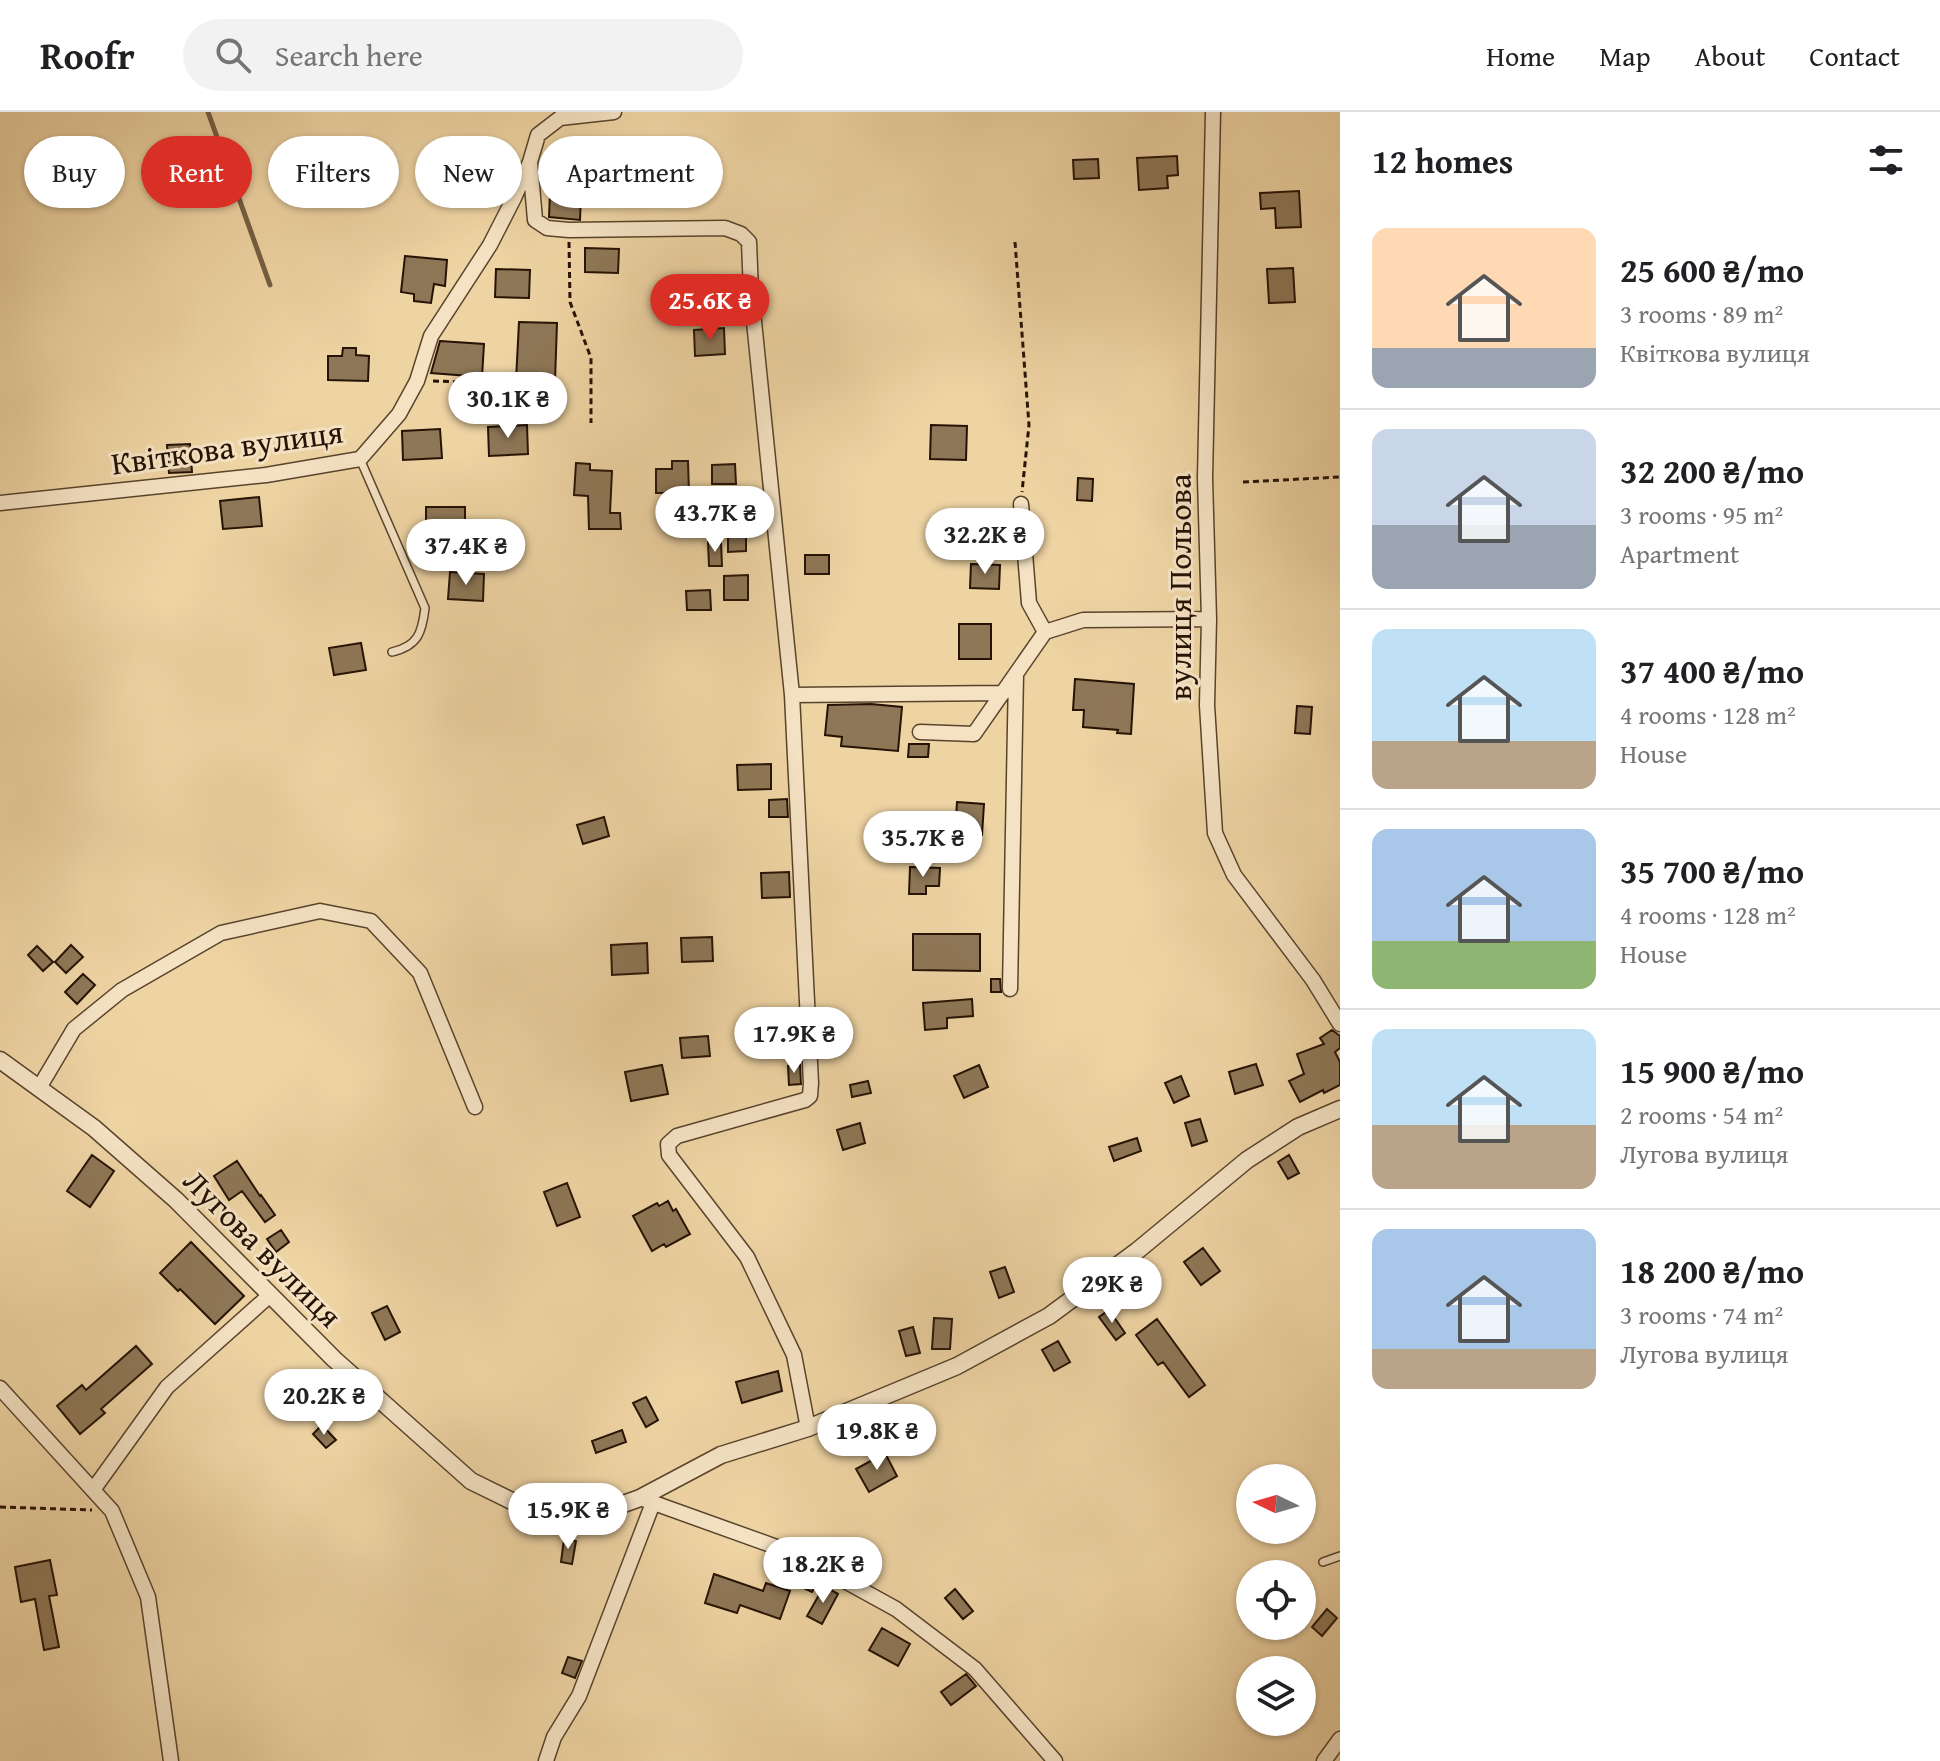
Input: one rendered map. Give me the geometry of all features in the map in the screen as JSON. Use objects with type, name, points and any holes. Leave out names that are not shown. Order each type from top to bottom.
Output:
[{"type":"street","name":"Квіткова вулиця","points":[[0,503],[266,475],[360,459],[399,414],[417,381],[431,336],[490,245],[530,162],[538,135],[560,118],[614,112]]},
{"type":"street","name":"вулиця Польова","points":[[1213,112],[1205,478],[1209,619],[1207,705],[1215,833],[1234,875],[1313,980],[1340,1024]]},
{"type":"street","points":[[530,162],[535,220],[547,228],[725,228],[741,234],[749,242],[751,292],[792,695],[810,1096],[677,1136],[668,1144],[669,1155],[747,1257],[794,1355],[808,1428]]},
{"type":"street","points":[[1021,504],[1029,603],[1045,632]]},
{"type":"street","points":[[920,732],[974,734],[1045,632],[1083,620],[1209,619]]},
{"type":"street","points":[[1010,989],[1016,674]]},
{"type":"street","points":[[792,695],[1003,693]]},
{"type":"street","points":[[39,1088],[74,1029],[122,990],[221,933],[320,911],[371,921],[420,973],[475,1107]]},
{"type":"street","name":"Лугова вулиця","points":[[0,1060],[94,1128],[176,1200],[334,1359],[471,1481],[530,1510],[582,1519],[646,1501],[721,1455],[808,1428],[957,1366],[1049,1316],[1137,1251],[1247,1160],[1298,1127],[1340,1109]]},
{"type":"street","points":[[93,1490],[167,1387],[270,1295]]},
{"type":"street","points":[[0,1388],[112,1511],[148,1597],[171,1761]]},
{"type":"street","points":[[546,1761],[554,1737],[579,1696],[646,1501],[796,1554],[896,1609],[975,1669],[1055,1761]]},
{"type":"street","points":[[1324,1761],[1340,1739]]},
{"type":"lane","points":[[360,459],[425,608],[422,631],[406,649],[392,652]]},
{"type":"lane","points":[[1323,1562],[1340,1556]]},
{"type":"path","points":[[569,230],[570,302],[591,358],[591,423]]},
{"type":"path","points":[[1015,242],[1029,425],[1021,504]]},
{"type":"path","points":[[417,381],[490,383]]},
{"type":"path","points":[[1243,482],[1340,477]]},
{"type":"path","points":[[0,1507],[112,1511]]},
{"type":"building","points":[[1177,156],[1178,175],[1167,176],[1168,188],[1139,190],[1137,158]]},
{"type":"building","points":[[1098,159],[1099,178],[1074,179],[1073,160]]},
{"type":"building","points":[[1299,191],[1301,227],[1276,228],[1275,208],[1261,209],[1260,193]]},
{"type":"building","points":[[549,208],[580,208],[580,220],[549,217]]},
{"type":"building","points":[[585,248],[619,249],[618,273],[585,272]]},
{"type":"building","points":[[405,256],[447,260],[445,286],[434,284],[431,303],[414,301],[414,294],[401,292]]},
{"type":"building","points":[[1293,268],[1295,302],[1269,303],[1267,269]]},
{"type":"building","points":[[496,269],[530,270],[529,298],[495,297]]},
{"type":"building","points":[[519,322],[557,323],[555,381],[516,380]]},
{"type":"building","points":[[724,328],[725,354],[695,356],[694,330]]},
{"type":"building","points":[[440,341],[484,344],[482,377],[431,373]]},
{"type":"building","points":[[343,348],[356,348],[356,355],[369,356],[368,381],[328,380],[328,356],[342,356]]},
{"type":"building","points":[[527,425],[528,454],[489,456],[488,427]]},
{"type":"building","points":[[931,425],[967,426],[966,460],[930,459]]},
{"type":"building","points":[[440,429],[442,458],[403,460],[402,431]]},
{"type":"building","points":[[190,444],[192,472],[169,473],[167,445]]},
{"type":"building","points":[[672,461],[688,461],[689,493],[656,493],[656,469],[672,469]]},
{"type":"building","points":[[576,463],[590,464],[590,470],[612,471],[610,513],[620,513],[621,529],[589,529],[588,496],[574,495]]},
{"type":"building","points":[[735,464],[736,484],[712,484],[712,465]]},
{"type":"building","points":[[1078,478],[1093,479],[1092,501],[1077,500]]},
{"type":"building","points":[[259,497],[262,526],[223,529],[220,501]]},
{"type":"building","points":[[426,507],[465,507],[465,526],[454,526],[454,537],[426,537]]},
{"type":"building","points":[[964,510],[993,510],[994,541],[964,541]]},
{"type":"building","points":[[728,537],[746,537],[746,551],[728,552]]},
{"type":"building","points":[[708,542],[721,542],[722,566],[709,566]]},
{"type":"building","points":[[805,555],[829,555],[829,574],[805,574]]},
{"type":"building","points":[[971,564],[1000,565],[999,589],[970,588]]},
{"type":"building","points":[[450,572],[484,574],[483,601],[448,599]]},
{"type":"building","points":[[748,575],[748,600],[724,600],[724,576]]},
{"type":"building","points":[[710,590],[711,610],[687,610],[686,591]]},
{"type":"building","points":[[959,624],[991,624],[991,659],[959,659]]},
{"type":"building","points":[[361,643],[366,670],[334,675],[329,648]]},
{"type":"building","points":[[1075,679],[1134,684],[1131,734],[1083,727],[1084,710],[1073,710]]},
{"type":"building","points":[[828,705],[902,707],[898,751],[841,746],[842,737],[825,735]]},
{"type":"building","points":[[1297,706],[1312,707],[1310,734],[1295,733]]},
{"type":"building","points":[[909,744],[929,744],[928,757],[908,757]]},
{"type":"building","points":[[771,764],[771,789],[738,790],[737,765]]},
{"type":"building","points":[[787,799],[788,817],[769,817],[769,800]]},
{"type":"building","points":[[957,802],[984,804],[982,835],[955,833]]},
{"type":"building","points":[[604,817],[609,836],[583,844],[577,825]]},
{"type":"building","points":[[910,867],[940,868],[939,886],[926,886],[926,894],[909,894]]},
{"type":"building","points":[[789,872],[790,897],[762,898],[761,873]]},
{"type":"building","points":[[913,934],[980,934],[980,971],[913,970]]},
{"type":"building","points":[[712,937],[713,961],[682,962],[681,938]]},
{"type":"building","points":[[647,943],[648,973],[612,975],[611,945]]},
{"type":"building","points":[[71,945],[83,957],[66,973],[55,962]]},
{"type":"building","points":[[37,946],[53,962],[43,971],[28,955]]},
{"type":"building","points":[[83,974],[95,985],[77,1004],[65,992]]},
{"type":"building","points":[[991,979],[1000,979],[1001,992],[991,992]]},
{"type":"building","points":[[972,999],[973,1016],[947,1018],[947,1028],[925,1030],[923,1003]]},
{"type":"building","points":[[798,1025],[799,1041],[789,1041],[790,1055],[761,1057],[761,1050],[746,1052],[744,1030]]},
{"type":"building","points":[[1332,1030],[1340,1036],[1340,1048],[1335,1052],[1340,1062],[1340,1085],[1300,1102],[1289,1081],[1304,1074],[1297,1054],[1324,1044],[1320,1038]]},
{"type":"building","points":[[708,1036],[710,1056],[682,1058],[680,1038]]},
{"type":"building","points":[[1256,1064],[1263,1085],[1235,1094],[1229,1072]]},
{"type":"building","points":[[662,1065],[668,1094],[631,1101],[625,1072]]},
{"type":"building","points":[[800,1065],[801,1084],[789,1085],[788,1066]]},
{"type":"building","points":[[979,1065],[988,1087],[964,1098],[954,1076]]},
{"type":"building","points":[[1181,1076],[1189,1096],[1174,1103],[1165,1083]]},
{"type":"building","points":[[868,1081],[871,1093],[852,1097],[850,1085]]},
{"type":"building","points":[[1200,1119],[1207,1141],[1192,1146],[1185,1123]]},
{"type":"building","points":[[860,1123],[865,1143],[843,1150],[837,1130]]},
{"type":"building","points":[[1137,1138],[1141,1151],[1114,1161],[1109,1147]]},
{"type":"building","points":[[92,1155],[114,1171],[90,1207],[67,1191]]},
{"type":"building","points":[[1289,1155],[1299,1173],[1288,1179],[1278,1162]]},
{"type":"building","points":[[237,1161],[275,1215],[265,1222],[242,1191],[229,1200],[214,1176]]},
{"type":"building","points":[[567,1183],[580,1217],[557,1226],[544,1192]]},
{"type":"building","points":[[668,1201],[690,1234],[652,1251],[633,1216],[657,1203],[659,1206]]},
{"type":"building","points":[[281,1230],[289,1242],[276,1252],[267,1239]]},
{"type":"building","points":[[191,1242],[244,1296],[215,1324],[160,1273]]},
{"type":"building","points":[[1203,1248],[1220,1271],[1201,1285],[1184,1262]]},
{"type":"building","points":[[1005,1267],[1014,1292],[999,1298],[990,1272]]},
{"type":"building","points":[[387,1306],[400,1332],[385,1340],[372,1313]]},
{"type":"building","points":[[1109,1310],[1125,1333],[1116,1340],[1099,1317]]},
{"type":"building","points":[[934,1318],[952,1319],[950,1349],[932,1349]]},
{"type":"building","points":[[1157,1319],[1205,1385],[1189,1397],[1163,1362],[1158,1365],[1136,1335]]},
{"type":"building","points":[[913,1327],[920,1353],[906,1356],[899,1331]]},
{"type":"building","points":[[1058,1341],[1070,1362],[1054,1371],[1042,1350]]},
{"type":"building","points":[[136,1346],[152,1364],[101,1409],[105,1413],[80,1434],[57,1406],[82,1385],[86,1390]]},
{"type":"building","points":[[778,1371],[782,1391],[742,1403],[736,1382]]},
{"type":"building","points":[[342,1393],[351,1402],[335,1418],[326,1408]]},
{"type":"building","points":[[646,1397],[658,1420],[646,1427],[633,1403]]},
{"type":"building","points":[[322,1425],[336,1440],[326,1448],[313,1434]]},
{"type":"building","points":[[622,1430],[626,1442],[596,1453],[592,1441]]},
{"type":"building","points":[[885,1453],[897,1476],[869,1492],[856,1469]]},
{"type":"building","points":[[564,1539],[576,1541],[572,1564],[561,1562]]},
{"type":"building","points":[[50,1560],[57,1595],[49,1596],[59,1647],[44,1650],[35,1599],[21,1602],[15,1567]]},
{"type":"building","points":[[714,1574],[763,1591],[766,1583],[790,1591],[780,1619],[740,1605],[737,1613],[705,1603]]},
{"type":"building","points":[[804,1575],[818,1581],[812,1592],[799,1586]]},
{"type":"building","points":[[824,1586],[838,1594],[822,1624],[807,1616]]},
{"type":"building","points":[[955,1589],[973,1611],[963,1619],[945,1598]]},
{"type":"building","points":[[1327,1609],[1337,1618],[1322,1636],[1316,1631],[1316,1622]]},
{"type":"building","points":[[882,1628],[910,1644],[898,1666],[869,1650]]},
{"type":"building","points":[[568,1657],[582,1661],[575,1678],[562,1673]]},
{"type":"building","points":[[966,1674],[976,1686],[951,1705],[941,1692]]},
{"type":"waterway","points":[[208,112],[270,285]]}]
